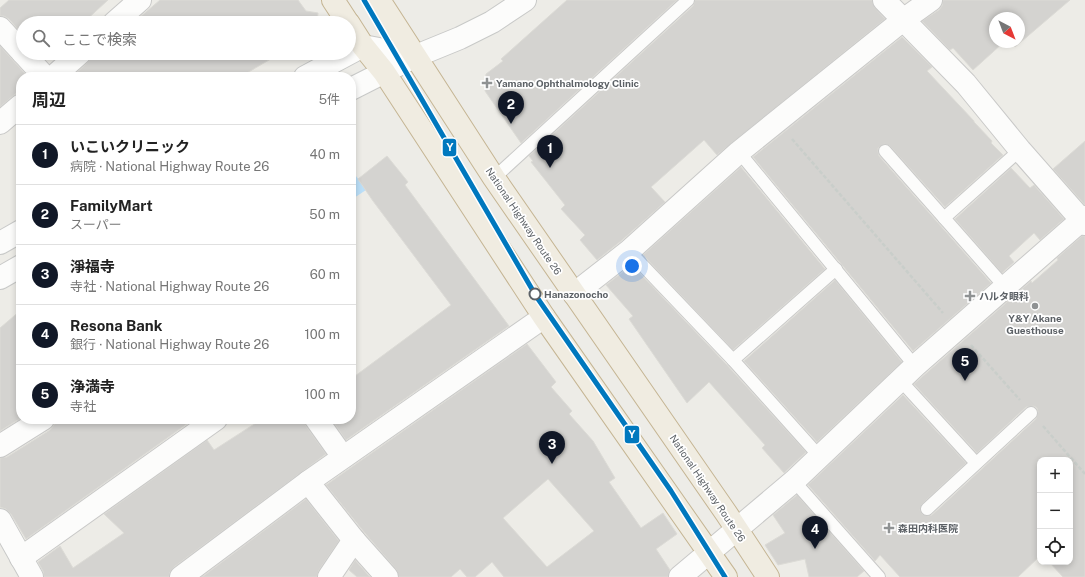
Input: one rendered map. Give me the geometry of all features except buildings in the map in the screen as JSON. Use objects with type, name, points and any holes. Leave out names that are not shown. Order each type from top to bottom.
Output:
[{"type":"highway","points":[[333,0],[344,16]]},
{"type":"highway","name":"National Highway Route 26","points":[[380,0],[494,178],[768,577]]},
{"type":"highway","points":[[356,35],[384,72],[544,317],[726,577]]},
{"type":"street","points":[[122,16],[140,0]]},
{"type":"street","points":[[356,86],[416,56],[460,38],[492,22],[525,0]]},
{"type":"street","points":[[680,577],[709,551],[794,481],[908,373],[1005,287],[1084,220],[1020,150],[966,84],[884,0]]},
{"type":"street","points":[[574,294],[629,251],[739,152],[903,20],[931,0]]},
{"type":"street","points":[[0,28],[16,45]]},
{"type":"street","points":[[356,50],[363,46],[416,56]]},
{"type":"street","points":[[29,60],[40,72]]},
{"type":"street","points":[[59,72],[72,60]]},
{"type":"street","points":[[314,72],[337,60]]},
{"type":"street","points":[[0,123],[16,109]]},
{"type":"street","points":[[0,243],[16,234]]},
{"type":"street","points":[[0,278],[16,269]]},
{"type":"street","points":[[181,577],[308,482],[544,317]]},
{"type":"street","points":[[0,446],[35,424]]},
{"type":"street","points":[[21,558],[204,424]]},
{"type":"street","points":[[320,424],[343,457]]},
{"type":"street","points":[[308,482],[354,540],[387,577]]},
{"type":"street","points":[[0,520],[32,577]]},
{"type":"street","points":[[329,577],[354,540]]},
{"type":"lane","points":[[494,178],[688,0]]},
{"type":"lane","points":[[944,218],[1020,150]]},
{"type":"lane","points":[[885,151],[1005,287]]},
{"type":"lane","points":[[739,152],[836,270],[908,373],[976,463]]},
{"type":"lane","points":[[629,251],[733,360],[820,457]]},
{"type":"lane","points":[[733,360],[836,270]]},
{"type":"lane","points":[[927,509],[1031,413]]},
{"type":"lane","points":[[794,481],[879,577]]},
{"type":"path","points":[[777,122],[1085,474]]},
{"type":"water","points":[[356,176],[366,190],[356,197]]},
{"type":"transit line","name":"Y","points":[[364,0],[536,296],[671,491],[725,577]]},
{"type":"place","name":"Yamano Ophthalmology Clinic","points":[[487,83]]},
{"type":"place","name":"FamilyMart","points":[[511,124]]},
{"type":"place","name":"いこいクリニック","points":[[550,168]]},
{"type":"place","name":"Hanazonocho","points":[[535,294]]},
{"type":"place","name":"ハルタ眼科","points":[[970,296]]},
{"type":"place","name":"Y&Y Akane Guesthouse","points":[[1035,306]]},
{"type":"place","name":"浄満寺","points":[[965,381]]},
{"type":"place","name":"淨福寺","points":[[552,464]]},
{"type":"place","name":"森田内科医院","points":[[889,528]]},
{"type":"place","name":"Resona Bank","points":[[815,549]]}]
